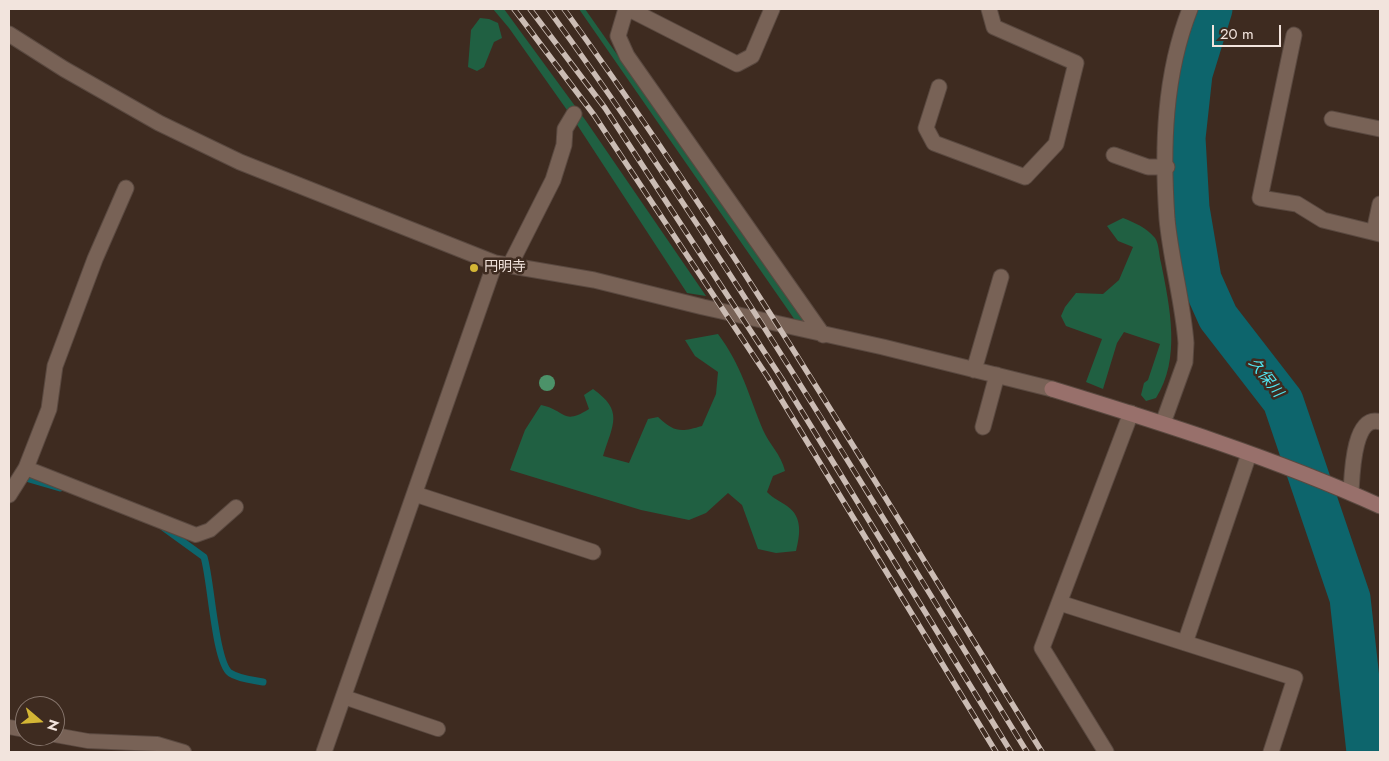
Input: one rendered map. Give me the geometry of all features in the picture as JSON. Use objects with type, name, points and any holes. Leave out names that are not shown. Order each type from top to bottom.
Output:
[{"type":"street","points":[[772,9],[752,56],[737,64],[627,9],[618,36],[627,56],[823,335]]},
{"type":"street","points":[[939,87],[926,128],[934,143],[1026,177],[1056,144],[1076,63],[994,27],[989,9]]},
{"type":"street","points":[[1163,423],[1185,362],[1186,344],[1168,219],[1166,129],[1170,81],[1183,27],[1190,9]]},
{"type":"street","points":[[9,34],[64,69],[159,123],[240,162],[503,264],[594,280],[1052,389],[1163,423],[1351,492],[1380,506]]},
{"type":"street","points":[[1294,35],[1260,198],[1297,204],[1323,220],[1377,233],[1380,204]]},
{"type":"street","points":[[1332,119],[1380,129]]},
{"type":"street","points":[[324,752],[415,494],[503,264],[553,180],[564,145],[567,121]]},
{"type":"street","points":[[1114,155],[1148,168],[1167,167]]},
{"type":"street","points":[[9,495],[26,468],[49,409],[54,366],[95,259],[126,188]]},
{"type":"street","points":[[974,370],[1001,277]]},
{"type":"street","points":[[983,426],[997,376]]},
{"type":"street","points":[[1106,752],[1042,648],[1131,413]]},
{"type":"street","points":[[1351,492],[1358,436],[1365,425],[1376,421],[1380,422]]},
{"type":"street","points":[[1186,643],[1249,454]]},
{"type":"street","points":[[415,494],[593,552]]},
{"type":"street","points":[[1060,603],[1295,678],[1271,752]]},
{"type":"lane","points":[[26,468],[196,535],[210,530],[236,507]]},
{"type":"lane","points":[[344,697],[438,729]]},
{"type":"lane","points":[[65,737],[88,741],[157,744],[184,752]]},
{"type":"green space","points":[[493,9],[504,9],[586,121],[706,296],[687,293],[574,120],[509,28]]},
{"type":"green space","points":[[579,9],[585,9],[807,324],[797,323]]},
{"type":"green space","points":[[480,18],[498,23],[502,38],[494,42],[484,67],[477,71],[468,67],[471,30]]},
{"type":"green space","points":[[1123,218],[1144,228],[1156,240],[1170,315],[1171,350],[1169,367],[1164,383],[1156,398],[1146,401],[1141,395],[1160,344],[1124,332],[1117,343],[1103,389],[1086,382],[1102,339],[1066,326],[1061,316],[1065,307],[1076,293],[1103,294],[1119,280],[1133,247],[1118,241],[1107,226]]},
{"type":"green space","points":[[718,334],[739,369],[763,430],[783,465],[785,471],[773,476],[767,492],[796,515],[799,539],[796,551],[776,553],[758,549],[742,505],[728,493],[706,513],[689,520],[641,510],[510,470],[525,430],[541,405],[569,417],[574,416],[589,409],[584,395],[593,389],[603,397],[612,411],[612,427],[603,456],[629,463],[648,419],[658,417],[669,426],[679,430],[702,426],[716,394],[718,372],[695,356],[685,340]]},
{"type":"waterway","name":"久保川","points":[[1212,9],[1192,74],[1185,138],[1189,208],[1201,279],[1218,317],[1283,401],[1350,598],[1367,752]]},
{"type":"waterway","points":[[29,479],[60,488]]},
{"type":"waterway","points":[[164,528],[204,557],[217,637],[225,666],[234,675],[263,682]]},
{"type":"railway","points":[[514,9],[594,115],[767,376],[996,752]]},
{"type":"railway","points":[[530,9],[605,108],[782,379],[1011,752]]},
{"type":"railway","points":[[548,9],[612,99],[735,282],[853,469],[1027,752]]},
{"type":"railway","points":[[564,9],[690,190],[810,376],[1042,752]]},
{"type":"place","name":"円明寺","points":[[474,268]]}]
